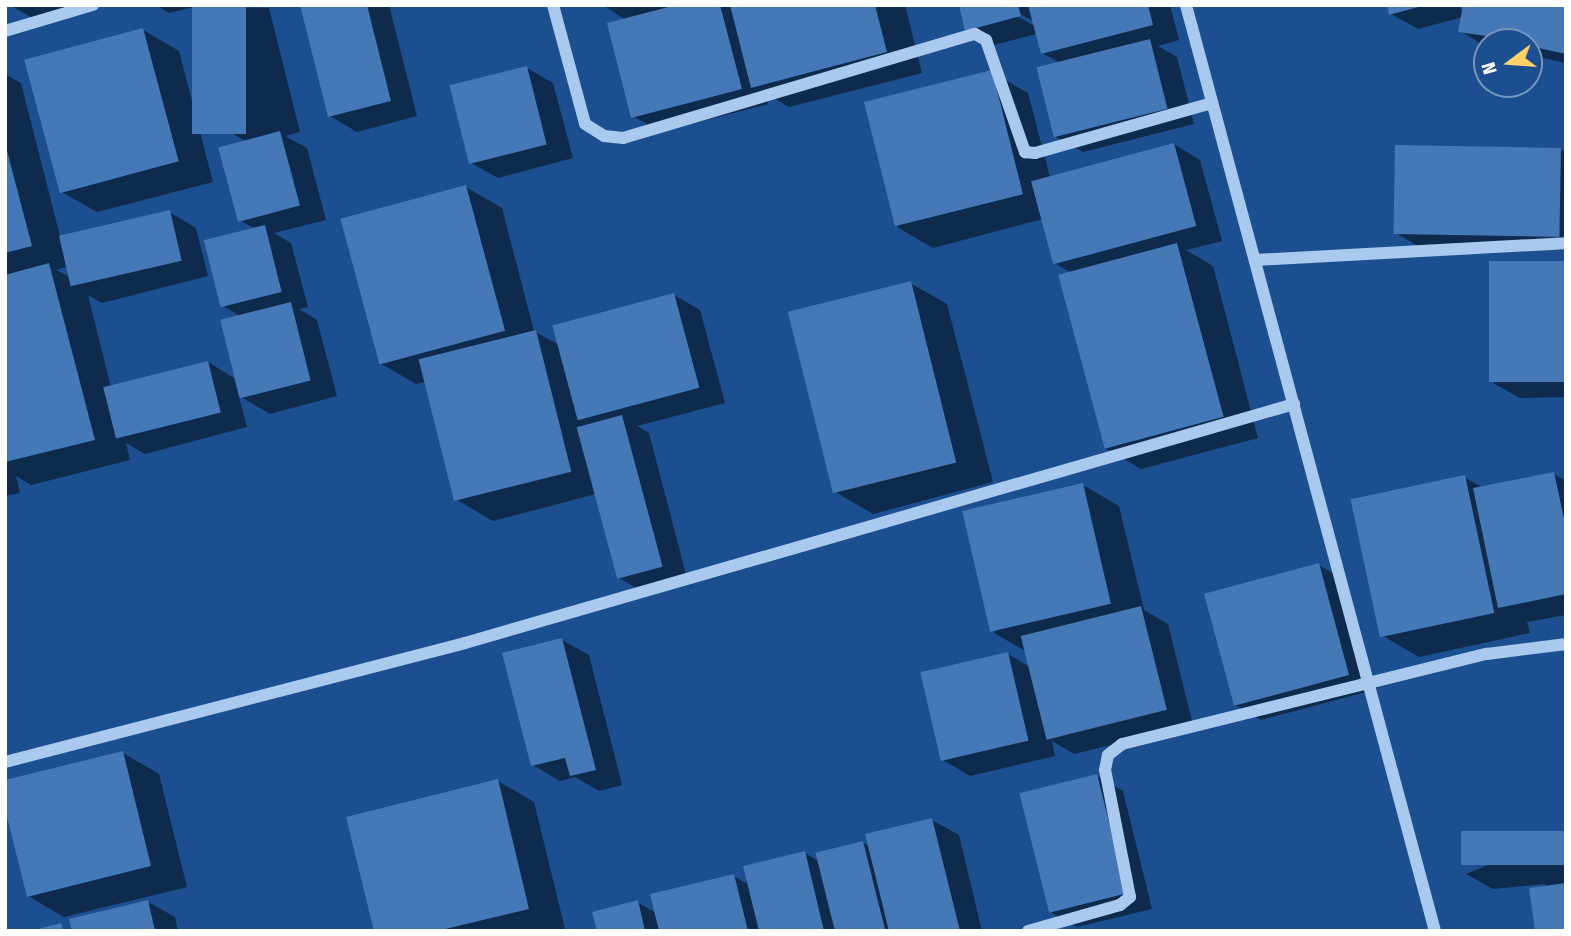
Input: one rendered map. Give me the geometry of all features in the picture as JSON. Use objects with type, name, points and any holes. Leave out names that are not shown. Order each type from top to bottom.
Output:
[{"type":"street","points":[[5,31],[93,5]]},
{"type":"street","points":[[552,5],[585,124],[604,136],[624,138],[975,34],[986,40],[1025,152],[1035,153],[1212,103]]},
{"type":"street","points":[[1186,5],[1436,931]]},
{"type":"street","points":[[1255,260],[1566,243]]},
{"type":"street","points":[[5,762],[465,643],[1294,404]]},
{"type":"street","points":[[1028,931],[1120,905],[1130,897],[1105,770],[1113,749],[1132,740],[1487,654],[1566,644]]},
{"type":"building","points":[[192,5],[246,5],[246,134],[192,134]]},
{"type":"building","points":[[300,5],[367,5],[391,101],[328,117]]},
{"type":"building","points":[[676,5],[720,5],[742,89],[631,118],[607,23]]},
{"type":"building","points":[[730,5],[875,5],[887,52],[751,88]]},
{"type":"building","points":[[959,5],[1018,5],[1021,16],[965,31]]},
{"type":"building","points":[[1028,5],[1148,5],[1153,25],[1041,54]]},
{"type":"building","points":[[1387,5],[1422,5],[1422,6],[1389,15]]},
{"type":"building","points":[[1463,5],[1566,5],[1566,54],[1543,49],[1543,28],[1473,28],[1473,34],[1458,32]]},
{"type":"building","points":[[143,28],[179,161],[60,193],[24,60]]},
{"type":"building","points":[[1150,39],[1167,109],[1054,137],[1036,67]]},
{"type":"building","points":[[527,66],[547,145],[469,164],[449,85]]},
{"type":"building","points":[[992,70],[1023,194],[895,226],[864,102]]},
{"type":"building","points":[[280,131],[300,205],[238,222],[218,148]]},
{"type":"building","points":[[5,143],[32,246],[5,253]]},
{"type":"building","points":[[1174,143],[1196,226],[1053,264],[1031,181]]},
{"type":"building","points":[[1395,145],[1561,148],[1559,237],[1393,234]]},
{"type":"building","points":[[466,185],[505,331],[380,365],[340,219]]},
{"type":"building","points":[[170,210],[182,261],[71,286],[59,236]]},
{"type":"building","points":[[265,225],[282,292],[221,307],[204,240]]},
{"type":"building","points":[[1177,243],[1224,417],[1105,449],[1058,275]]},
{"type":"building","points":[[1489,261],[1566,261],[1566,382],[1489,382]]},
{"type":"building","points":[[49,263],[95,440],[5,462],[5,275]]},
{"type":"building","points":[[911,281],[956,462],[833,493],[788,312]]},
{"type":"building","points":[[674,293],[699,388],[578,420],[552,326]]},
{"type":"building","points":[[291,302],[311,381],[240,398],[220,320]]},
{"type":"building","points":[[536,330],[571,472],[454,501],[419,359]]},
{"type":"building","points":[[208,361],[221,412],[116,439],[103,387]]},
{"type":"building","points":[[622,415],[663,567],[617,579],[577,427]]},
{"type":"building","points":[[1554,472],[1566,528],[1566,594],[1498,608],[1473,488]]},
{"type":"building","points":[[1465,475],[1494,613],[1380,637],[1351,499]]},
{"type":"building","points":[[1083,483],[1111,604],[990,632],[962,511]]},
{"type":"building","points":[[1319,563],[1349,675],[1234,706],[1204,594]]},
{"type":"building","points":[[1141,606],[1167,710],[1047,740],[1021,636]]},
{"type":"building","points":[[562,638],[596,770],[570,776],[565,758],[531,766],[502,653]]},
{"type":"building","points":[[1008,652],[1028,741],[941,761],[920,672]]},
{"type":"building","points":[[123,751],[151,866],[27,897],[5,809],[5,780]]},
{"type":"building","points":[[1097,774],[1127,893],[1049,913],[1019,793]]},
{"type":"building","points":[[498,779],[529,909],[437,931],[374,931],[346,817]]},
{"type":"building","points":[[932,818],[960,931],[889,931],[865,834]]},
{"type":"building","points":[[1461,831],[1566,831],[1566,865],[1461,865]]},
{"type":"building","points":[[863,841],[885,931],[835,931],[815,853]]},
{"type":"building","points":[[805,851],[824,931],[759,931],[743,866]]},
{"type":"building","points":[[734,874],[748,931],[659,931],[650,894]]},
{"type":"building","points":[[1566,883],[1566,931],[1535,931],[1529,888]]},
{"type":"building","points":[[148,900],[155,931],[72,931],[69,919]]},
{"type":"building","points":[[638,900],[645,931],[597,931],[592,912]]},
{"type":"building","points":[[61,923],[63,931],[34,931],[34,930]]}]
